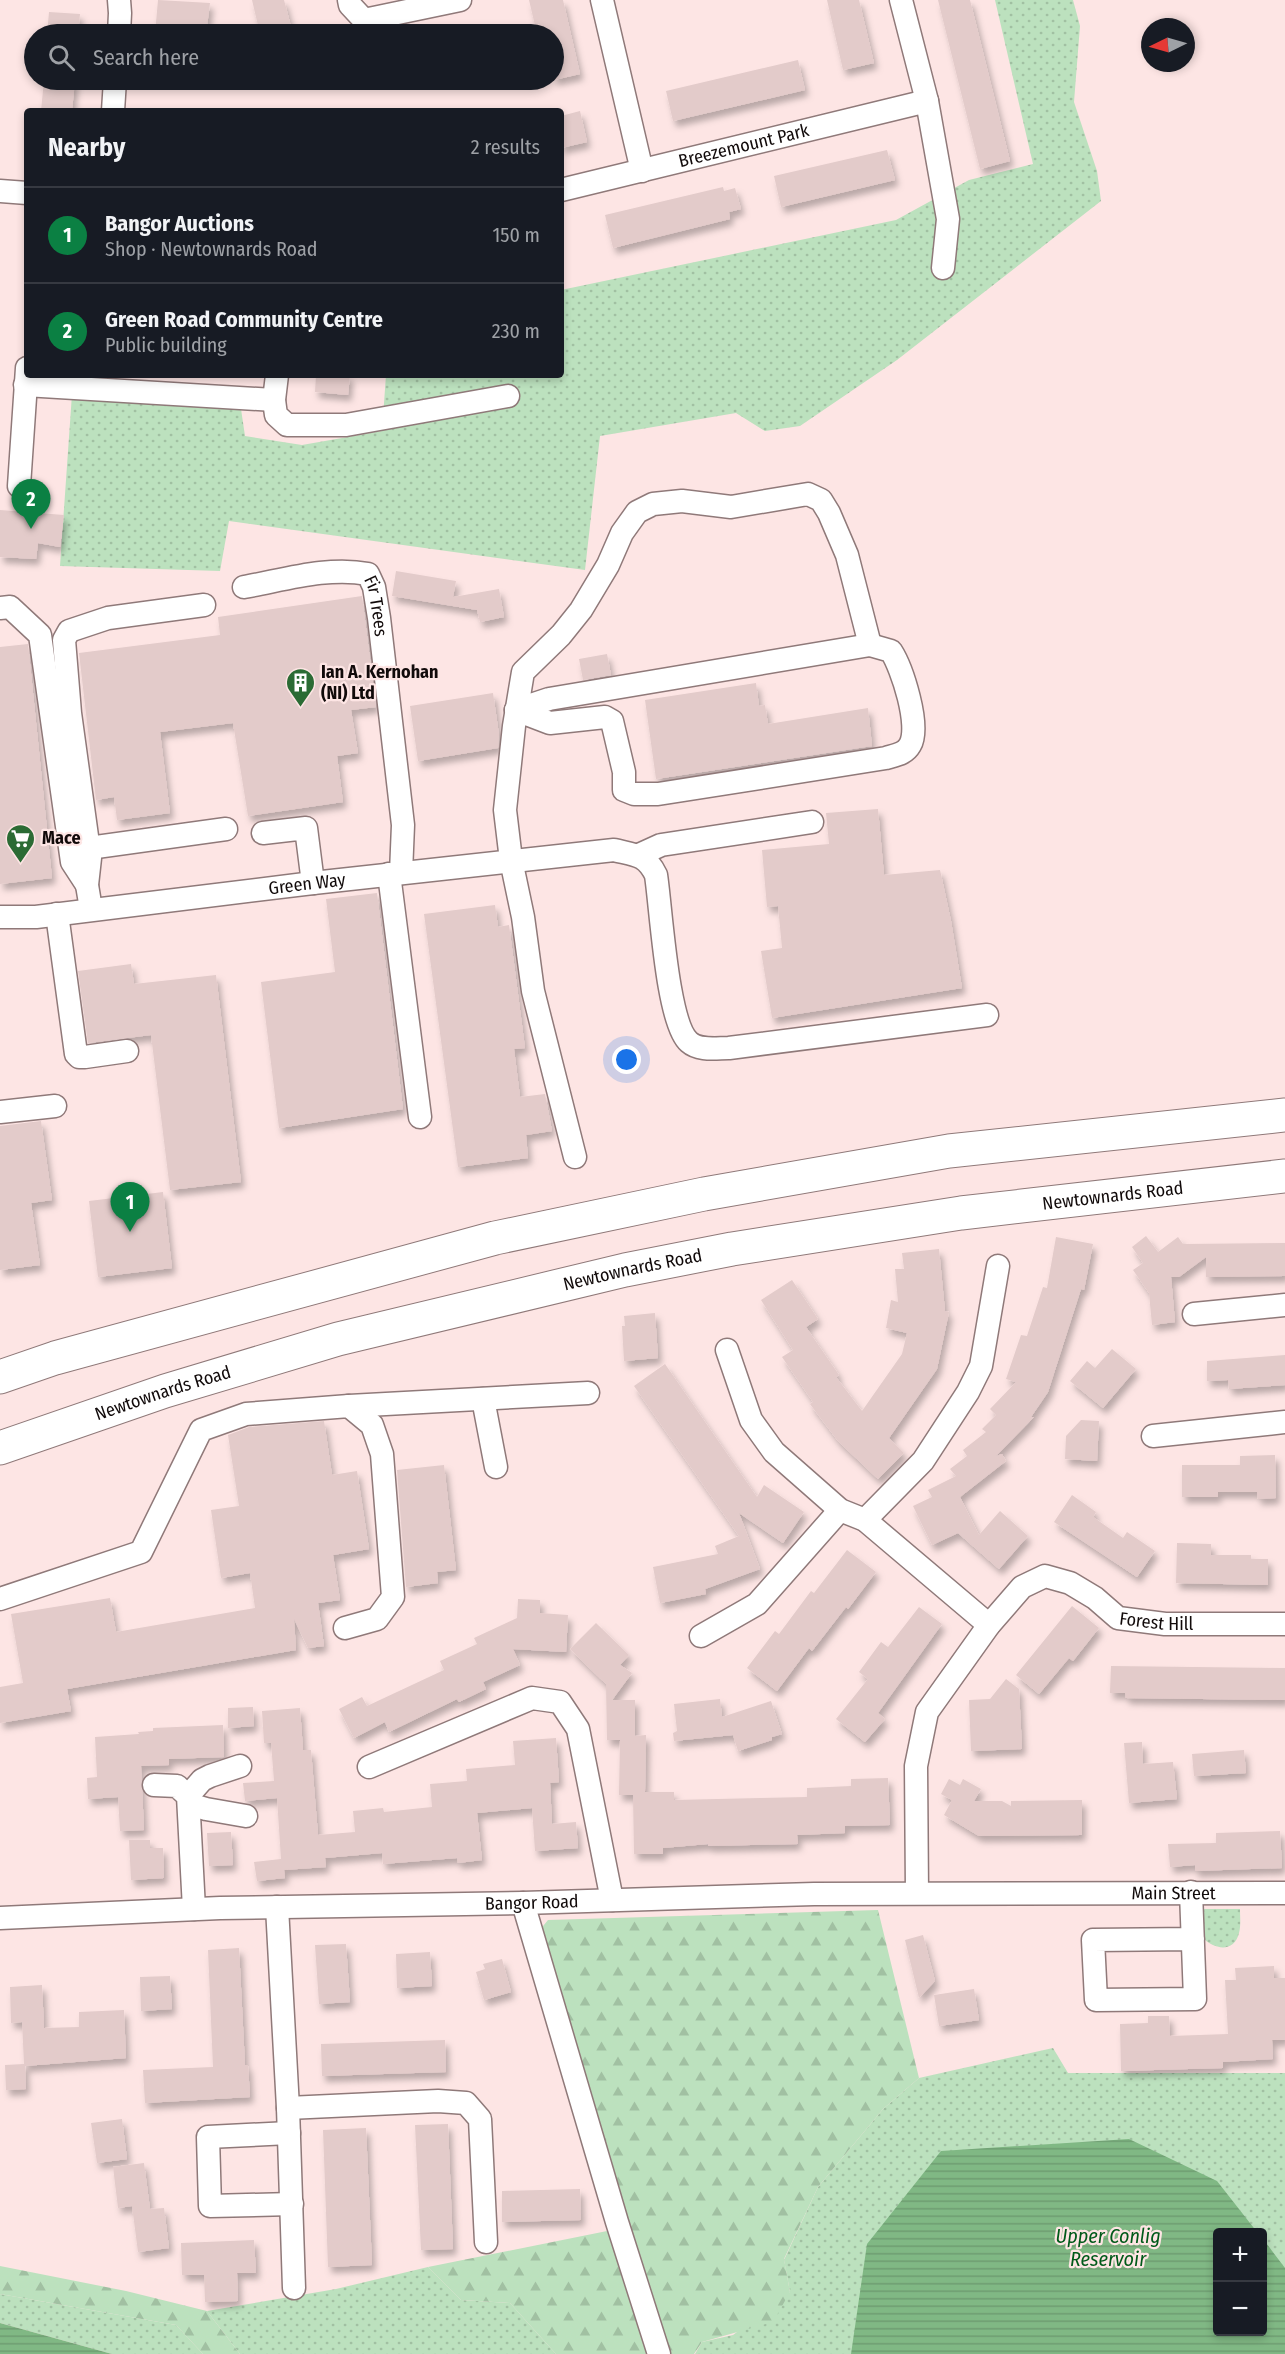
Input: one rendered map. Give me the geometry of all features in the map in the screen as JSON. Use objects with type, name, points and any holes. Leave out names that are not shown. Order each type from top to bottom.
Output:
[{"type":"highway","points":[[0,1377],[55,1358],[495,1238],[704,1194],[949,1151],[1285,1115]]},
{"type":"highway","name":"Newtownards Road","points":[[0,1448],[165,1391],[338,1338],[625,1270],[732,1249],[961,1212],[1285,1176]]},
{"type":"street","points":[[119,0],[119,24]]},
{"type":"street","points":[[349,0],[350,5],[364,20],[460,0]]},
{"type":"street","points":[[602,0],[642,171]]},
{"type":"street","points":[[901,0],[927,101],[948,219],[944,268]]},
{"type":"street","points":[[113,108],[114,90]]},
{"type":"street","name":"Breezemount Park","points":[[564,188],[927,101]]},
{"type":"street","points":[[0,191],[24,193]]},
{"type":"street","points":[[19,486],[26,378]]},
{"type":"street","points":[[37,378],[274,400]]},
{"type":"street","points":[[276,378],[274,400],[276,415],[287,425],[346,425],[508,396]]},
{"type":"street","points":[[575,1157],[533,991],[505,810],[516,710],[523,672],[561,634],[580,610],[608,566],[622,533],[637,512],[653,504],[682,501],[731,507],[808,494],[821,500],[847,555],[870,645]]},
{"type":"street","name":"Fir Trees","points":[[244,587],[323,573],[354,571],[368,574],[374,587],[379,618],[403,825],[395,873]]},
{"type":"street","points":[[91,909],[87,885],[89,848],[70,713],[64,640],[69,631],[108,618],[204,604]]},
{"type":"street","points":[[0,608],[10,607],[40,635],[72,862],[87,885]]},
{"type":"street","points":[[870,645],[891,651],[898,663],[908,698],[914,733],[910,745],[902,753],[886,758],[658,794],[634,794],[624,790],[624,772],[612,721],[605,717],[550,723],[516,710],[549,699],[870,645]]},
{"type":"street","points":[[639,855],[662,845],[812,822]]},
{"type":"street","points":[[263,833],[306,828],[313,883]]},
{"type":"street","points":[[89,848],[226,830]]},
{"type":"street","name":"Green Way","points":[[0,917],[36,917],[395,873],[614,850],[639,855]]},
{"type":"street","points":[[639,855],[650,862],[656,875],[669,980],[680,1031],[689,1043],[702,1048],[729,1048],[987,1015]]},
{"type":"street","points":[[395,873],[420,1117]]},
{"type":"street","points":[[57,914],[76,1054],[79,1057],[85,1057],[127,1051]]},
{"type":"street","points":[[0,1112],[55,1106]]},
{"type":"street","points":[[865,1520],[923,1461],[968,1392],[981,1366],[998,1266]]},
{"type":"street","points":[[1194,1314],[1285,1305]]},
{"type":"street","points":[[727,1350],[751,1420],[774,1452],[840,1510],[865,1520],[989,1625]]},
{"type":"street","points":[[0,1599],[141,1552],[201,1430],[246,1414],[588,1393]]},
{"type":"street","points":[[483,1399],[496,1467]]},
{"type":"street","points":[[345,1628],[377,1619],[393,1597],[382,1454],[372,1425],[349,1406]]},
{"type":"street","points":[[1153,1436],[1285,1422]]},
{"type":"street","points":[[701,1636],[757,1604],[840,1510]]},
{"type":"street","name":"Forest Hill","points":[[917,1893],[916,1766],[927,1712],[989,1625],[1022,1587],[1045,1576],[1070,1582],[1095,1598],[1118,1618],[1165,1624],[1285,1624]]},
{"type":"street","points":[[369,1767],[532,1698],[560,1702],[578,1729],[612,1900]]},
{"type":"street","points":[[194,1909],[188,1800],[210,1776],[240,1766]]},
{"type":"street","points":[[154,1785],[177,1786],[188,1800],[206,1809],[246,1816]]},
{"type":"street","name":"Bangor Road","points":[[0,1918],[194,1909],[917,1893],[1063,1892]]},
{"type":"street","name":"Main Street","points":[[1063,1892],[1285,1893]]},
{"type":"street","points":[[1191,1892],[1193,1939],[1195,1999],[1096,2000],[1093,1940],[1193,1939]]},
{"type":"street","points":[[523,1903],[617,2222],[659,2354]]},
{"type":"street","points":[[277,1907],[288,2108],[294,2288]]},
{"type":"street","points":[[288,2108],[438,2101],[466,2103],[480,2118],[486,2242]]},
{"type":"street","points":[[289,2133],[208,2136],[210,2206],[292,2204]]},
{"type":"green space","points":[[995,0],[1073,0],[1080,26],[1074,102],[1097,171],[1101,201],[897,360],[800,426],[765,431],[736,413],[600,436],[585,570],[229,521],[220,571],[60,566],[72,394],[241,409],[245,436],[302,445],[382,431],[386,378],[564,378],[564,289],[896,220],[969,180],[1033,164]]},
{"type":"green space","points":[[1202,1909],[1240,1909],[1240,1930],[1233,1944],[1228,1947],[1217,1947],[1202,1937]]},
{"type":"green space","points":[[878,1910],[919,2078],[883,2109],[818,2187],[784,2259],[790,2292],[773,2322],[702,2342],[694,2354],[556,2354],[510,2303],[461,2300],[428,2267],[612,2230],[539,1931],[548,1920]]},
{"type":"green space","points":[[1053,2048],[1068,2073],[1285,2073],[1285,2354],[695,2354],[702,2342],[733,2335],[790,2292],[784,2260],[818,2187],[883,2109],[919,2078]]},
{"type":"green space","points":[[0,2266],[126,2291],[207,2311],[240,2354],[203,2354],[176,2325],[0,2294]]},
{"type":"green space","points":[[428,2267],[461,2300],[510,2303],[556,2354],[240,2354],[207,2311],[336,2289]]},
{"type":"green space","points":[[0,2294],[176,2325],[203,2354],[112,2354],[0,2323]]},
{"type":"water","name":"Upper Conlig Reservoir","points":[[1129,2139],[1217,2181],[1254,2228],[1213,2228],[1213,2336],[1267,2336],[1267,2244],[1285,2268],[1285,2354],[851,2354],[867,2244],[941,2151]]},
{"type":"water","points":[[0,2323],[112,2354],[0,2354]]},
{"type":"building","points":[[158,0],[210,3],[207,24],[156,24]]},
{"type":"building","points":[[252,0],[284,0],[290,24],[258,24]]},
{"type":"building","points":[[529,0],[563,0],[580,74],[564,78],[564,24],[535,24]]},
{"type":"building","points":[[827,0],[859,0],[874,63],[843,70]]},
{"type":"building","points":[[938,0],[970,0],[1010,161],[980,169]]},
{"type":"building","points":[[49,12],[80,14],[79,24],[48,24]]},
{"type":"building","points":[[798,60],[805,90],[673,121],[666,91]]},
{"type":"building","points":[[43,90],[74,90],[72,108],[41,108]]},
{"type":"building","points":[[580,111],[587,142],[564,147],[564,115]]},
{"type":"building","points":[[887,150],[895,180],[781,207],[774,176]]},
{"type":"building","points":[[723,187],[724,191],[735,188],[741,209],[729,212],[730,219],[613,248],[605,215]]},
{"type":"building","points":[[316,378],[350,378],[348,395],[315,392]]},
{"type":"building","points":[[0,510],[64,515],[60,547],[38,543],[36,559],[0,557]]},
{"type":"building","points":[[396,571],[456,581],[453,597],[499,589],[504,617],[480,622],[477,610],[392,596]]},
{"type":"building","points":[[362,596],[376,707],[351,710],[358,753],[337,756],[343,802],[248,816],[233,723],[160,732],[170,813],[117,820],[114,797],[96,800],[79,653],[220,635],[218,617]]},
{"type":"building","points":[[28,644],[52,878],[0,884],[0,647]]},
{"type":"building","points":[[607,654],[611,675],[583,680],[579,659]]},
{"type":"building","points":[[756,683],[759,706],[765,705],[768,724],[868,708],[872,746],[656,779],[645,700]]},
{"type":"building","points":[[493,693],[499,735],[498,748],[418,761],[410,706]]},
{"type":"building","points":[[878,809],[884,875],[940,870],[962,988],[772,1018],[761,951],[782,948],[778,906],[767,907],[762,850],[829,844],[826,813]]},
{"type":"building","points":[[377,893],[403,1109],[279,1128],[261,982],[335,972],[326,899]]},
{"type":"building","points":[[495,905],[498,927],[509,925],[525,1048],[514,1049],[520,1097],[545,1094],[552,1131],[526,1135],[528,1158],[458,1167],[424,914]]},
{"type":"building","points":[[131,964],[134,984],[216,975],[241,1182],[170,1190],[151,1035],[88,1043],[78,971]]},
{"type":"building","points":[[41,1121],[52,1200],[31,1203],[40,1265],[0,1270],[0,1126]]},
{"type":"building","points":[[163,1192],[172,1268],[98,1277],[89,1201]]},
{"type":"building","points":[[1146,1236],[1158,1252],[1178,1237],[1183,1244],[1285,1243],[1285,1276],[1206,1277],[1206,1257],[1179,1277],[1171,1277],[1175,1322],[1152,1325],[1149,1293],[1133,1270],[1143,1263],[1132,1247]]},
{"type":"building","points":[[1056,1237],[1093,1244],[1084,1290],[1081,1289],[1048,1392],[1031,1417],[1034,1417],[996,1456],[1002,1454],[1006,1461],[960,1497],[979,1535],[1000,1511],[1028,1536],[999,1569],[958,1533],[932,1545],[913,1506],[932,1497],[928,1490],[956,1476],[950,1469],[967,1456],[963,1450],[986,1432],[982,1429],[996,1415],[990,1409],[1016,1382],[1006,1379],[1021,1335],[1027,1336],[1043,1287],[1047,1288]]},
{"type":"building","points":[[939,1249],[945,1311],[949,1312],[937,1369],[889,1438],[904,1453],[878,1479],[838,1441],[810,1404],[813,1402],[782,1357],[793,1350],[761,1300],[792,1280],[818,1319],[806,1327],[839,1375],[836,1377],[862,1411],[902,1354],[907,1333],[886,1328],[891,1300],[898,1302],[895,1269],[904,1269],[902,1253]]},
{"type":"building","points":[[655,1313],[658,1358],[624,1361],[622,1326],[625,1326],[624,1316]]},
{"type":"building","points":[[1112,1349],[1136,1369],[1103,1408],[1070,1381],[1087,1361],[1095,1368]]},
{"type":"building","points":[[1285,1355],[1285,1385],[1229,1389],[1228,1380],[1207,1381],[1207,1361]]},
{"type":"building","points":[[665,1364],[757,1497],[764,1485],[804,1512],[783,1543],[739,1513],[760,1569],[705,1589],[706,1594],[660,1603],[653,1567],[718,1554],[715,1546],[739,1536],[634,1386]]},
{"type":"building","points":[[1081,1420],[1099,1421],[1097,1461],[1065,1459],[1066,1436]]},
{"type":"building","points":[[324,1421],[332,1475],[357,1471],[369,1549],[333,1555],[340,1600],[318,1603],[324,1646],[308,1648],[294,1619],[296,1650],[67,1689],[71,1711],[0,1723],[0,1687],[23,1683],[11,1614],[110,1598],[116,1632],[255,1608],[250,1573],[221,1578],[211,1510],[239,1506],[228,1435],[249,1427]]},
{"type":"building","points":[[1275,1455],[1276,1498],[1258,1499],[1257,1492],[1218,1492],[1218,1497],[1182,1497],[1182,1465],[1240,1465],[1240,1456]]},
{"type":"building","points":[[444,1465],[456,1570],[437,1572],[438,1583],[406,1587],[397,1470]]},
{"type":"building","points":[[1072,1495],[1096,1512],[1093,1517],[1123,1538],[1127,1532],[1155,1551],[1137,1577],[1054,1522]]},
{"type":"building","points":[[1177,1543],[1211,1544],[1211,1555],[1251,1555],[1251,1559],[1268,1559],[1268,1585],[1176,1583]]},
{"type":"building","points":[[847,1550],[876,1572],[812,1651],[809,1648],[777,1691],[747,1668],[775,1631],[779,1634],[811,1591],[814,1593]]},
{"type":"building","points":[[518,1599],[540,1600],[540,1613],[568,1615],[566,1652],[513,1649],[520,1665],[483,1682],[486,1689],[459,1702],[457,1699],[389,1732],[385,1722],[354,1738],[339,1709],[362,1697],[367,1706],[444,1670],[440,1661],[477,1644],[474,1638],[517,1618]]},
{"type":"building","points":[[1072,1606],[1099,1628],[1073,1661],[1069,1658],[1039,1694],[1016,1675]]},
{"type":"building","points":[[919,1607],[942,1624],[878,1713],[885,1719],[865,1742],[836,1719],[868,1679],[859,1672],[881,1642],[888,1647]]},
{"type":"building","points":[[596,1623],[629,1655],[620,1665],[632,1673],[612,1700],[635,1700],[635,1736],[646,1735],[645,1792],[674,1792],[674,1800],[807,1797],[807,1788],[851,1786],[851,1779],[888,1778],[890,1825],[845,1826],[845,1833],[797,1835],[798,1844],[708,1846],[708,1844],[663,1848],[663,1854],[634,1854],[633,1795],[619,1795],[620,1740],[607,1740],[606,1684],[570,1649]]},
{"type":"building","points":[[1111,1666],[1285,1668],[1285,1700],[1126,1698],[1125,1693],[1110,1693]]},
{"type":"building","points":[[1006,1679],[1019,1689],[1022,1749],[971,1751],[969,1700],[990,1699]]},
{"type":"building","points":[[720,1699],[722,1717],[771,1701],[782,1734],[772,1737],[772,1740],[738,1751],[733,1735],[674,1741],[673,1733],[677,1731],[674,1704]]},
{"type":"building","points":[[253,1707],[254,1726],[228,1728],[228,1708]]},
{"type":"building","points":[[300,1708],[303,1750],[311,1750],[318,1835],[355,1832],[353,1811],[383,1808],[384,1812],[432,1807],[430,1784],[467,1781],[466,1769],[515,1765],[513,1741],[556,1738],[559,1782],[550,1783],[552,1824],[576,1822],[578,1848],[535,1851],[532,1808],[477,1813],[482,1860],[458,1863],[457,1858],[383,1864],[382,1853],[325,1858],[326,1867],[284,1870],[285,1878],[257,1881],[254,1862],[281,1859],[277,1798],[245,1801],[243,1783],[274,1781],[271,1743],[264,1743],[262,1711]]},
{"type":"building","points":[[223,1725],[224,1757],[169,1759],[169,1765],[141,1766],[144,1830],[120,1831],[118,1797],[88,1799],[87,1778],[97,1777],[95,1737],[139,1734],[138,1732],[153,1731],[153,1728]]},
{"type":"building","points":[[1142,1742],[1143,1764],[1173,1762],[1177,1799],[1129,1803],[1124,1743]]},
{"type":"building","points":[[1244,1750],[1246,1773],[1194,1776],[1192,1754]]},
{"type":"building","points":[[949,1779],[960,1785],[963,1779],[981,1789],[974,1801],[1002,1801],[1011,1806],[1011,1801],[1082,1800],[1082,1835],[979,1836],[944,1815],[952,1800],[941,1794]]},
{"type":"building","points":[[1280,1831],[1282,1868],[1195,1871],[1195,1865],[1170,1867],[1168,1844],[1216,1843],[1216,1833]]},
{"type":"building","points":[[231,1832],[233,1865],[209,1866],[207,1833]]},
{"type":"building","points":[[129,1840],[150,1840],[150,1848],[163,1848],[164,1878],[131,1880]]},
{"type":"building","points":[[923,1935],[935,1981],[919,1998],[905,1940]]},
{"type":"building","points":[[346,1944],[350,2002],[319,2004],[315,1945]]},
{"type":"building","points":[[239,1948],[245,2065],[248,2065],[250,2097],[145,2103],[143,2070],[213,2067],[208,1950]]},
{"type":"building","points":[[430,1952],[432,1986],[397,1988],[396,1954]]},
{"type":"building","points":[[502,1959],[511,1992],[484,2000],[476,1972],[485,1969],[483,1964]]},
{"type":"building","points":[[1274,1966],[1274,1978],[1285,1978],[1285,2040],[1272,2040],[1273,2059],[1223,2062],[1223,2068],[1121,2071],[1120,2024],[1148,2023],[1148,2016],[1169,2016],[1170,2036],[1228,2034],[1225,1980],[1236,1980],[1235,1968]]},
{"type":"building","points":[[170,1976],[172,2009],[141,2011],[140,1977]]},
{"type":"building","points":[[42,1985],[44,2028],[79,2027],[79,2012],[124,2010],[126,2058],[25,2066],[26,2089],[6,2090],[5,2065],[24,2064],[22,2022],[11,2023],[10,1987]]},
{"type":"building","points":[[974,1989],[979,2020],[939,2026],[934,1995]]},
{"type":"building","points":[[445,2040],[446,2072],[322,2076],[321,2044]]},
{"type":"building","points":[[122,2119],[127,2159],[97,2163],[91,2123]]},
{"type":"building","points":[[448,2124],[453,2249],[421,2250],[415,2125]]},
{"type":"building","points":[[366,2128],[372,2265],[328,2267],[323,2130]]},
{"type":"building","points":[[144,2163],[150,2209],[164,2208],[169,2248],[138,2252],[132,2206],[118,2208],[113,2167]]},
{"type":"building","points":[[580,2189],[581,2220],[502,2222],[502,2191]]},
{"type":"building","points":[[254,2240],[256,2273],[237,2273],[238,2301],[205,2302],[204,2275],[182,2275],[181,2243]]},
{"type":"place","name":"Green Road Community Centre","points":[[31,529]]},
{"type":"place","name":"Ian A. Kernohan (NI) Ltd","points":[[300,708]]},
{"type":"place","name":"Mace","points":[[21,864]]},
{"type":"place","name":"Bangor Auctions","points":[[130,1232]]}]
